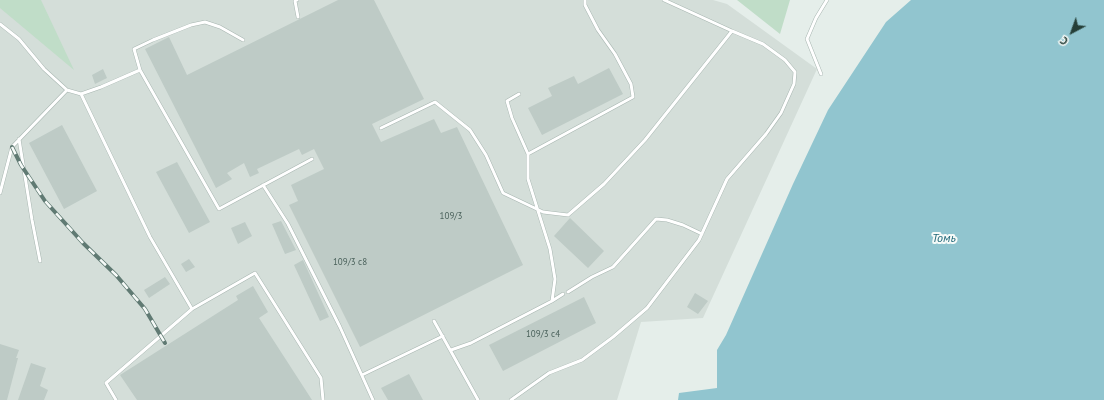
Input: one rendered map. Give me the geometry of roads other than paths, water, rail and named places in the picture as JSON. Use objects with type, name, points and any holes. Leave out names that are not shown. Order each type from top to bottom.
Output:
[{"type":"lane","points":[[296,0],[298,17]]},
{"type":"lane","points":[[528,154],[633,97],[631,84],[615,54],[598,30],[585,4],[585,0]]},
{"type":"lane","points":[[511,400],[549,373],[582,360],[614,337],[647,308],[695,246],[727,179],[766,134],[777,118],[794,84],[795,72],[785,60],[763,44],[664,0]]},
{"type":"lane","points":[[821,74],[807,39],[816,18],[827,0]]},
{"type":"lane","points":[[243,40],[220,27],[205,22],[153,40],[134,49],[140,70],[220,209],[312,159]]},
{"type":"lane","points":[[0,24],[19,39],[44,69],[67,90],[81,94],[102,87],[140,70]]},
{"type":"lane","points":[[381,128],[435,102],[470,130],[486,155],[503,193],[543,212],[568,215],[604,184],[645,140],[732,31]]},
{"type":"lane","points":[[0,193],[12,147],[67,90]]},
{"type":"lane","points":[[81,94],[150,237],[192,309]]},
{"type":"lane","points":[[519,94],[507,101],[512,118],[528,154],[528,179],[550,249],[555,279],[552,301]]},
{"type":"lane","points":[[19,139],[40,261]]},
{"type":"lane","points":[[262,186],[288,224],[340,327],[373,400]]},
{"type":"lane","points":[[568,292],[592,277],[613,267],[656,219],[667,220],[683,225],[702,234]]},
{"type":"lane","points":[[116,400],[106,383],[192,309],[255,273],[321,378],[323,400]]},
{"type":"lane","points":[[451,350],[471,343],[564,294]]},
{"type":"lane","points":[[434,321],[478,400]]},
{"type":"lane","points":[[362,375],[443,336]]},
{"type":"water","name":"Томь","points":[[911,0],[1104,0],[1104,400],[678,400],[679,393],[717,388],[717,350],[726,335],[793,184],[828,110],[886,22]]},
{"type":"railway","points":[[12,147],[21,165],[45,201],[83,243],[116,275],[145,309],[165,343]]}]
